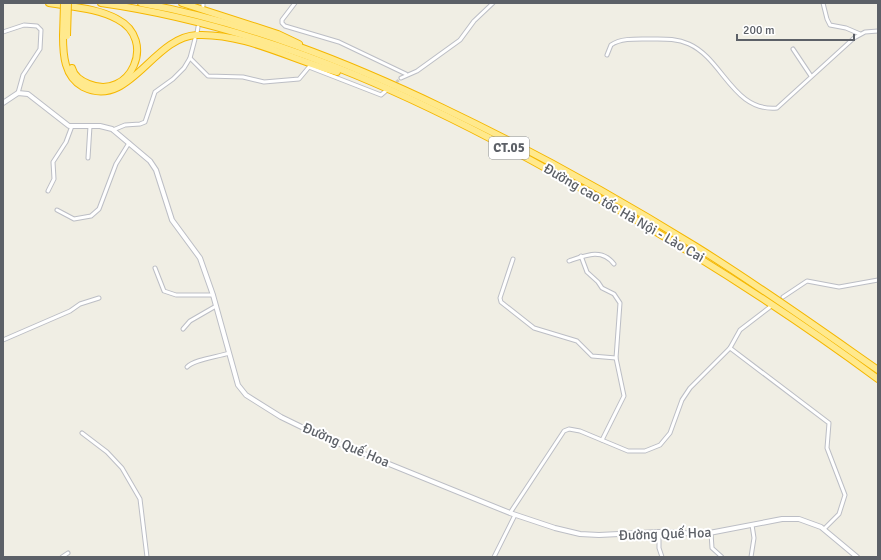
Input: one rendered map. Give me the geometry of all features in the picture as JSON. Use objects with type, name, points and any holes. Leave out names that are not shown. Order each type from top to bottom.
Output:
[{"type":"highway","points":[[49,3],[103,13],[124,23],[134,36],[137,45],[136,63],[126,77],[118,83],[100,87],[88,84],[81,80],[73,72],[65,36],[68,3]]},
{"type":"highway","points":[[64,3],[65,60],[71,77],[83,87],[100,91],[120,86],[130,81],[169,45],[180,39],[196,35],[216,36],[262,46],[325,68],[362,78]]},
{"type":"highway","name":"Đường cao tốc Hà Nội - Lào Cai","points":[[101,3],[174,17],[261,40],[362,78],[479,131],[650,227],[790,316],[878,379]]},
{"type":"highway","name":"Đường cao tốc Hà Nội - Lào Cai","points":[[141,3],[262,34],[324,56],[382,79],[481,126],[605,193],[696,247],[878,370]]},
{"type":"highway","points":[[182,3],[278,34],[324,56]]},
{"type":"street","points":[[295,3],[282,20],[282,23],[285,26],[339,42],[406,74]]},
{"type":"street","points":[[401,78],[406,74],[417,71],[460,40],[474,21],[493,3]]},
{"type":"street","points":[[823,3],[826,19],[830,25],[846,28],[860,34]]},
{"type":"street","points":[[3,32],[27,24],[38,26],[42,30],[40,49],[23,75],[18,93],[3,103]]},
{"type":"street","points":[[197,33],[198,27]]},
{"type":"street","points":[[607,54],[611,45],[624,40],[668,39],[687,43],[701,52],[741,97],[756,105],[772,108],[780,106],[838,50],[860,34],[870,31],[878,31]]},
{"type":"street","points":[[113,130],[125,125],[140,124],[145,122],[155,92],[179,74],[190,58],[195,39]]},
{"type":"street","points":[[793,49],[811,76]]},
{"type":"street","points":[[190,58],[208,76],[243,77],[264,82],[299,79],[309,67],[381,95],[388,89]]},
{"type":"street","points":[[18,93],[32,96],[64,124],[72,126],[68,140],[53,162],[54,179],[48,191]]},
{"type":"street","name":"Đường Quế Hoa","points":[[72,126],[106,127],[113,130],[150,161],[156,170],[170,215],[200,258],[213,295],[229,354],[241,390],[281,417],[320,436],[515,515],[580,534],[619,536],[659,532],[711,533],[790,518],[815,524],[824,529],[857,557]]},
{"type":"street","points":[[88,158],[90,126]]},
{"type":"street","points":[[57,210],[74,219],[92,216],[99,209],[116,164],[129,143]]},
{"type":"street","points":[[569,261],[582,256],[602,254],[610,259],[614,264]]},
{"type":"street","points":[[582,256],[588,272],[602,288],[614,294],[619,300],[619,339],[616,358],[624,396],[602,440]]},
{"type":"street","points":[[513,259],[500,298],[501,302],[534,328],[577,341],[592,356],[616,358]]},
{"type":"street","points":[[155,268],[164,291],[176,295],[213,295]]},
{"type":"street","points":[[783,297],[806,281],[840,287],[878,280]]},
{"type":"street","points":[[3,340],[70,311],[80,304],[99,298]]},
{"type":"street","points":[[183,329],[190,321],[216,306]]},
{"type":"street","points":[[510,513],[564,431],[569,429],[580,431],[628,451],[645,451],[660,445],[670,433],[686,394],[730,348],[740,330],[770,307]]},
{"type":"street","points":[[730,348],[829,423],[827,448],[845,495],[839,514],[824,529]]},
{"type":"street","points":[[188,367],[200,360],[229,354]]},
{"type":"street","points":[[82,433],[107,452],[122,468],[140,499],[147,557]]},
{"type":"street","points":[[494,557],[515,515]]},
{"type":"street","points":[[751,557],[754,538],[752,525]]},
{"type":"street","points":[[659,532],[659,548],[662,557]]},
{"type":"street","points":[[711,533],[712,548],[722,557]]},
{"type":"street","points":[[62,557],[68,554]]},
{"type":"tunnel","points":[[393,85],[401,78]]}]
